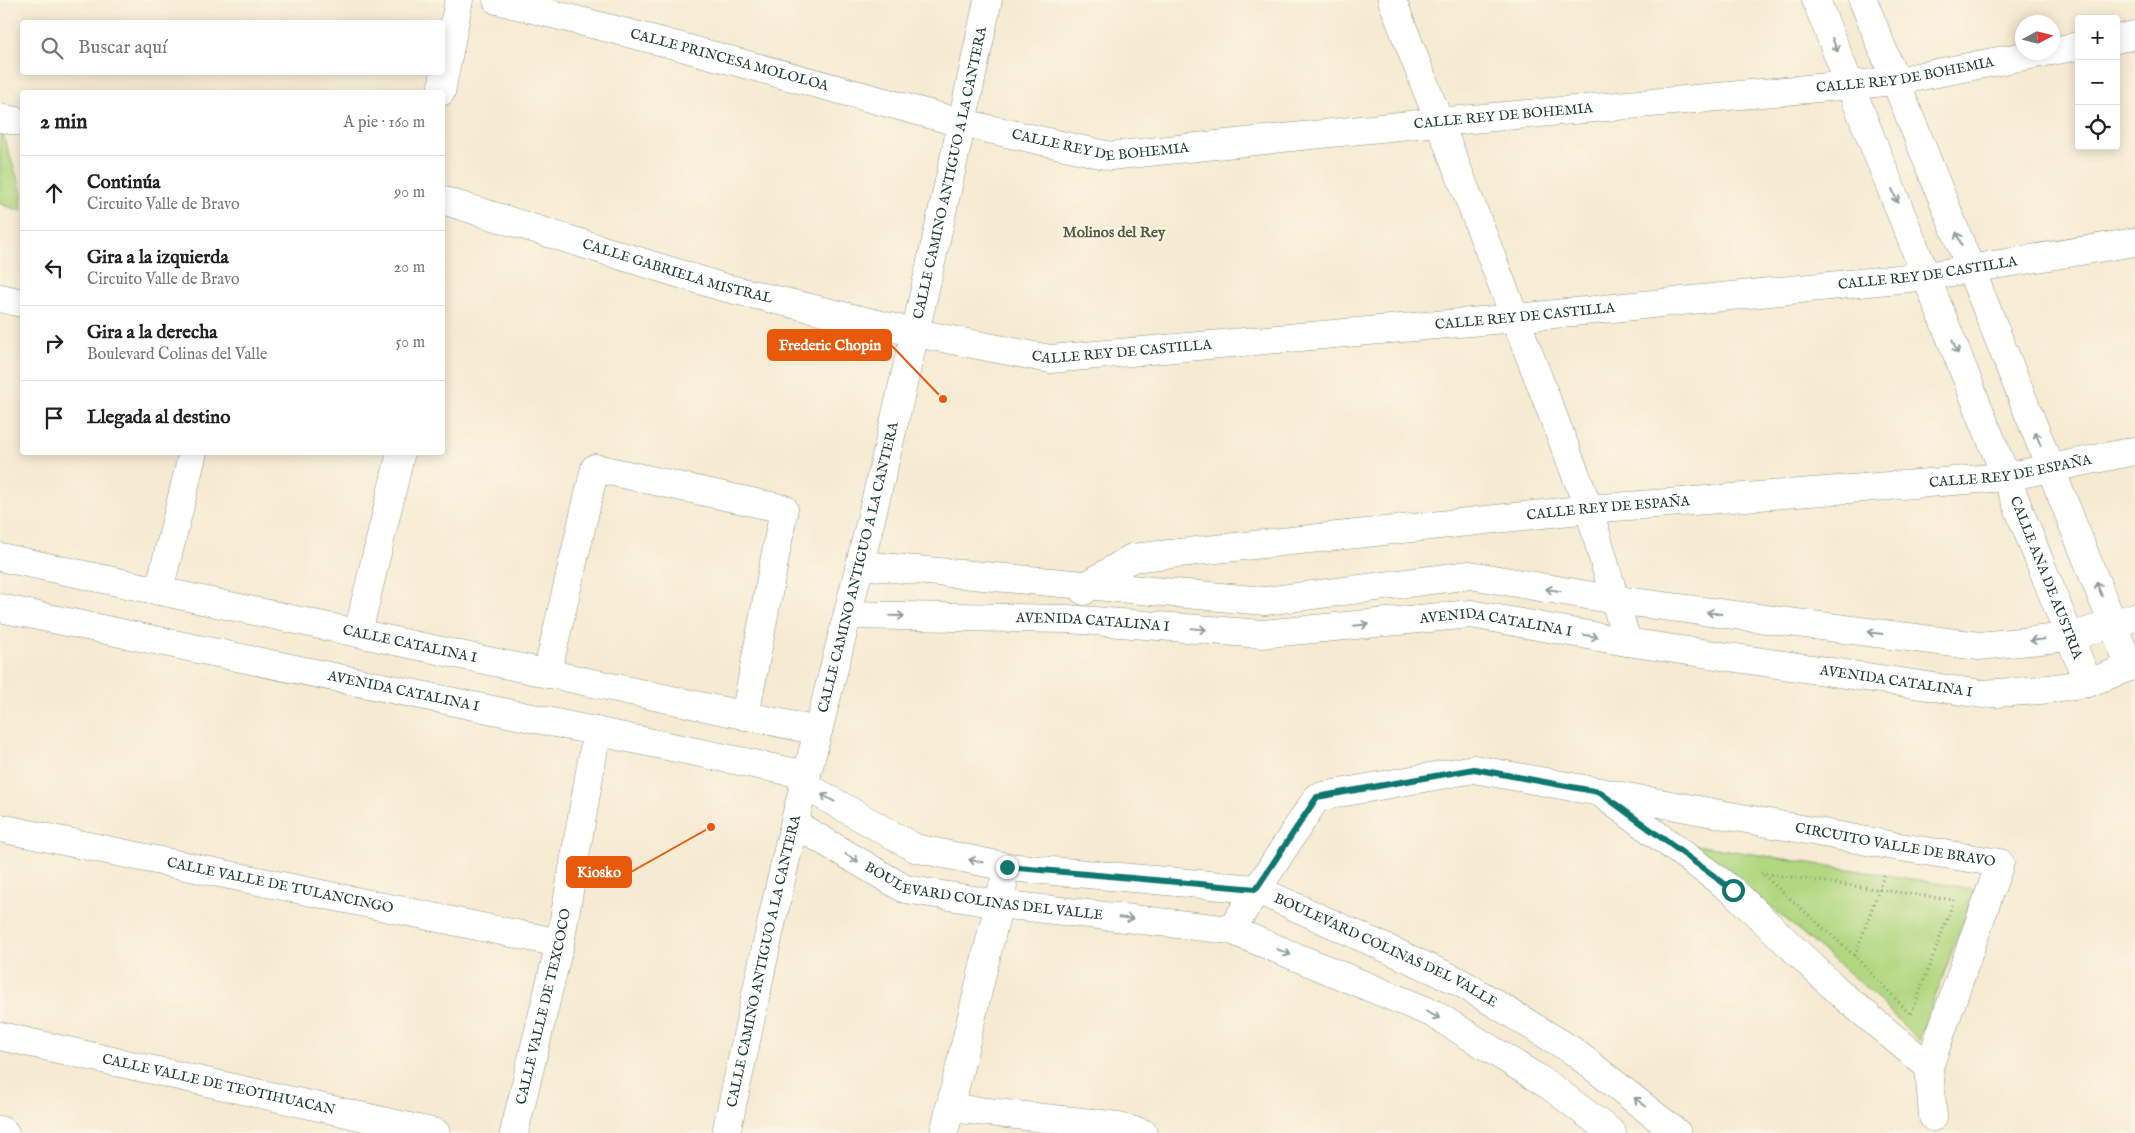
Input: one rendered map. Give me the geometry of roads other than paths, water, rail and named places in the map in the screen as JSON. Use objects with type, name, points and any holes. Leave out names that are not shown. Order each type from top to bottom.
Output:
[{"type":"street","points":[[445,68],[459,0]]},
{"type":"street","name":"CALLE PRINCESA MOLOLOA","points":[[496,0],[667,43],[962,123]]},
{"type":"street","name":"CALLE CAMINO ANTIGUO A LA CANTERA","points":[[726,1133],[805,780],[848,615],[916,333],[988,0]]},
{"type":"street","points":[[1392,0],[1588,509],[1627,642]]},
{"type":"street","name":"CALLE ANA DE AUSTRIA","points":[[1816,0],[2088,683]]},
{"type":"street","points":[[1863,0],[2051,470],[2124,621],[2132,666]]},
{"type":"street","points":[[2120,38],[2135,35]]},
{"type":"street","points":[[2060,50],[2075,47]]},
{"type":"street","name":"CALLE REY DE BOHEMIA","points":[[962,123],[1110,156],[1438,122],[1896,81],[2015,58]]},
{"type":"street","points":[[440,90],[444,75]]},
{"type":"street","points":[[0,118],[20,122]]},
{"type":"street","name":"CALLE GABRIELA MISTRAL","points":[[445,201],[722,287],[916,333]]},
{"type":"street","name":"CALLE REY DE CASTILLA","points":[[916,333],[1050,359],[1516,318],[1926,276],[2135,242]]},
{"type":"street","points":[[0,298],[20,303]]},
{"type":"street","name":"CALLE REY DE ESPAÑA","points":[[1086,586],[1132,558],[1588,509],[2006,478],[2135,451]]},
{"type":"street","points":[[159,591],[192,455]]},
{"type":"street","points":[[358,633],[399,455]]},
{"type":"street","points":[[547,674],[595,468],[784,509],[745,716]]},
{"type":"street","name":"CALLE CATALINA I","points":[[0,557],[818,732]]},
{"type":"street","points":[[860,565],[1265,600],[1470,575],[1616,600],[1979,646],[2070,637],[2124,621]]},
{"type":"street","points":[[1068,619],[1086,586]]},
{"type":"street","name":"AVENIDA CATALINA I","points":[[0,608],[597,731],[805,780]]},
{"type":"street","name":"AVENIDA CATALINA I","points":[[848,615],[1068,619],[1262,634],[1470,614],[1627,642],[1982,694],[2042,690],[2088,683],[2132,666]]},
{"type":"street","name":"CALLE VALLE DE TEXCOCO","points":[[514,1133],[560,944],[597,731]]},
{"type":"street","name":"CIRCUITO VALLE DE BRAVO","points":[[1231,930],[1317,797],[1474,769],[1894,846],[2000,863],[1929,1067],[1841,994],[1733,890],[1599,792]]},
{"type":"street","name":"BOULEVARD COLINAS DEL VALLE","points":[[805,780],[915,848],[1007,867],[1256,889],[1458,980],[1573,1051],[1677,1133]]},
{"type":"street","name":"BOULEVARD COLINAS DEL VALLE","points":[[795,824],[905,889],[999,904],[1231,930],[1434,1014],[1550,1086],[1612,1133]]},
{"type":"street","name":"CALLE VALLE DE TULANCINGO","points":[[0,828],[560,944]]},
{"type":"street","points":[[1007,867],[947,1121],[1111,1125],[1143,1133]]},
{"type":"street","name":"CALLE VALLE DE TEOTIHUACAN","points":[[0,1036],[436,1133]]},
{"type":"street","points":[[1550,1086],[1573,1051]]},
{"type":"street","points":[[1929,1067],[1933,1117]]},
{"type":"street","points":[[0,1130],[5,1133]]},
{"type":"place","name":"Frederic Chopin","points":[[943,399]]},
{"type":"place","name":"Kiosko","points":[[711,827]]},
{"type":"district","name":"Molinos del Rey","points":[[1114,232]]}]
